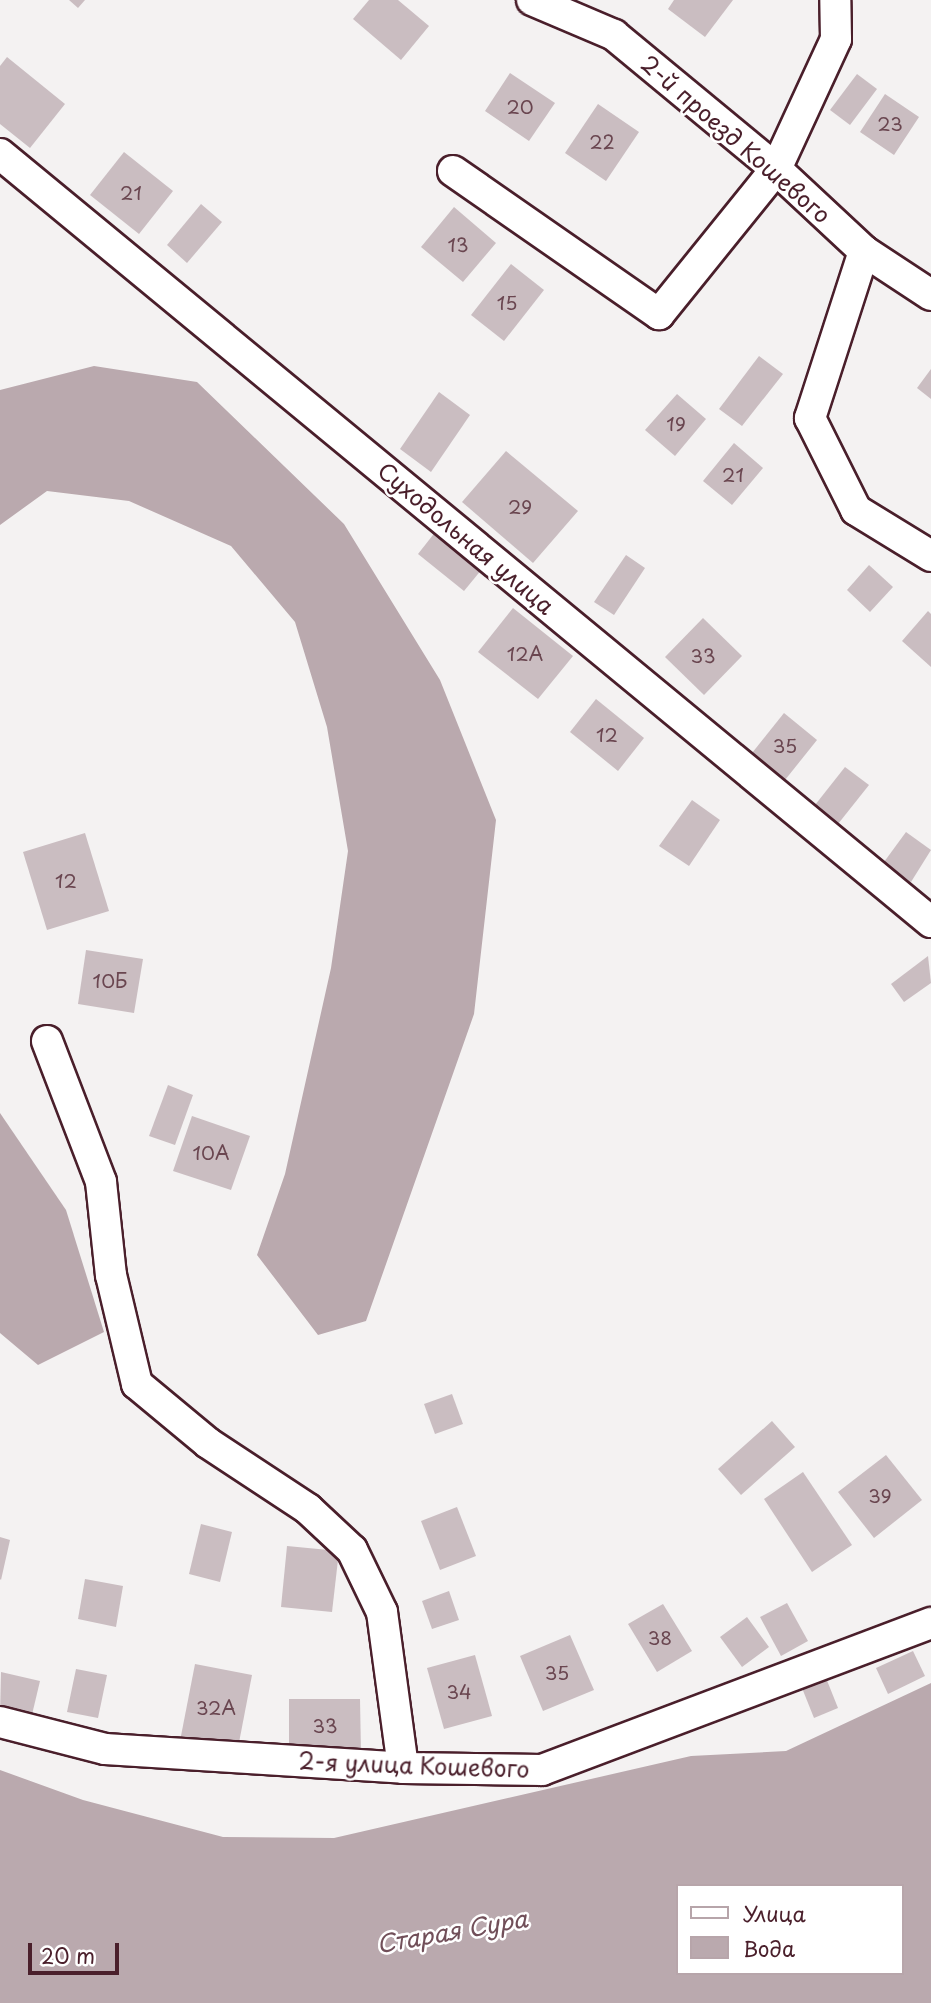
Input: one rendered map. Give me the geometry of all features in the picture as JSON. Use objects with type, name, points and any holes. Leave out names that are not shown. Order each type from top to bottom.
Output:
[{"type":"street","name":"2-й проезд Кошевого","points":[[532,0],[614,35],[776,169],[864,251],[931,295]]},
{"type":"street","points":[[453,171],[659,314],[776,169],[836,39],[835,0]]},
{"type":"street","name":"Суходольная улица","points":[[0,154],[931,922]]},
{"type":"street","points":[[864,251],[810,418],[856,510],[931,556]]},
{"type":"street","points":[[47,1041],[101,1182],[111,1275],[137,1384],[208,1443],[308,1509],[352,1550],[382,1612],[403,1768]]},
{"type":"street","name":"2-я улица Кошевого","points":[[0,1722],[105,1749],[403,1768],[542,1770],[931,1623]]},
{"type":"water","points":[[94,366],[197,382],[344,524],[440,680],[496,820],[474,1014],[366,1321],[318,1335],[257,1255],[285,1174],[331,968],[348,851],[327,727],[295,622],[231,546],[129,501],[47,491],[0,525],[0,390]]},
{"type":"water","points":[[0,1113],[66,1210],[104,1332],[38,1365],[0,1333]]},
{"type":"water","name":"Старая Сура","points":[[931,1683],[931,2003],[0,2003],[0,1770],[83,1800],[223,1837],[334,1838],[691,1756],[786,1751]]},
{"type":"building","points":[[69,0],[85,0],[78,8]]},
{"type":"building","points":[[369,0],[398,0],[429,26],[401,60],[353,19]]},
{"type":"building","points":[[674,0],[733,0],[705,37],[668,9]]},
{"type":"building","points":[[7,57],[65,104],[30,148],[0,124],[0,66]]},
{"type":"building","points":[[510,73],[555,103],[529,141],[485,111]]},
{"type":"building","points":[[857,74],[877,89],[850,125],[830,110]]},
{"type":"building","points":[[885,94],[919,117],[894,155],[860,132]]},
{"type":"building","points":[[598,104],[639,132],[606,181],[565,153]]},
{"type":"building","points":[[124,152],[173,191],[139,234],[90,195]]},
{"type":"building","points":[[201,204],[222,222],[187,263],[167,245]]},
{"type":"building","points":[[454,207],[496,243],[463,282],[421,247]]},
{"type":"building","points":[[511,264],[544,290],[504,341],[471,315]]},
{"type":"building","points":[[759,356],[783,374],[742,426],[719,409]]},
{"type":"building","points":[[931,369],[931,399],[917,388]]},
{"type":"building","points":[[439,392],[470,415],[431,472],[400,449]]},
{"type":"building","points":[[677,394],[706,419],[675,456],[645,430]]},
{"type":"building","points":[[734,443],[763,468],[732,505],[703,481]]},
{"type":"building","points":[[506,451],[578,511],[533,563],[462,502]]},
{"type":"building","points":[[440,526],[487,563],[464,591],[418,554]]},
{"type":"building","points":[[626,555],[645,568],[614,615],[594,602]]},
{"type":"building","points":[[869,565],[893,587],[870,612],[847,590]]},
{"type":"building","points":[[513,608],[573,656],[538,699],[478,652]]},
{"type":"building","points":[[928,611],[931,614],[931,667],[902,641]]},
{"type":"building","points":[[703,618],[742,656],[704,695],[665,657]]},
{"type":"building","points":[[596,699],[644,738],[618,771],[570,732]]},
{"type":"building","points":[[784,713],[817,740],[785,780],[752,753]]},
{"type":"building","points":[[845,767],[869,785],[838,824],[815,805]]},
{"type":"building","points":[[692,800],[720,820],[689,866],[659,846]]},
{"type":"building","points":[[906,832],[931,850],[911,882],[884,862]]},
{"type":"building","points":[[85,833],[109,911],[47,930],[23,852]]},
{"type":"building","points":[[86,950],[143,959],[134,1013],[78,1004]]},
{"type":"building","points":[[928,956],[931,983],[904,1002],[891,984]]},
{"type":"building","points":[[168,1085],[193,1095],[175,1145],[149,1136]]},
{"type":"building","points":[[192,1116],[250,1136],[231,1190],[173,1171]]},
{"type":"building","points":[[452,1394],[463,1424],[435,1434],[424,1404]]},
{"type":"building","points":[[772,1421],[795,1447],[741,1495],[718,1469]]},
{"type":"building","points":[[886,1455],[922,1500],[874,1538],[838,1492]]},
{"type":"building","points":[[803,1472],[852,1545],[812,1572],[764,1499]]},
{"type":"building","points":[[457,1507],[476,1556],[440,1570],[421,1521]]},
{"type":"building","points":[[201,1524],[232,1532],[220,1582],[189,1574]]},
{"type":"building","points":[[0,1537],[10,1540],[1,1580],[0,1579]]},
{"type":"building","points":[[287,1546],[339,1551],[332,1612],[281,1607]]},
{"type":"building","points":[[85,1579],[123,1586],[116,1627],[78,1619]]},
{"type":"building","points":[[449,1591],[459,1620],[432,1629],[422,1601]]},
{"type":"building","points":[[787,1603],[808,1641],[781,1656],[760,1617]]},
{"type":"building","points":[[663,1604],[692,1651],[657,1672],[628,1624]]},
{"type":"building","points":[[747,1617],[769,1647],[742,1667],[720,1637]]},
{"type":"building","points":[[570,1635],[594,1690],[543,1711],[520,1656]]},
{"type":"building","points":[[913,1651],[925,1676],[888,1694],[876,1668]]},
{"type":"building","points":[[475,1655],[492,1716],[444,1729],[427,1668]]},
{"type":"building","points":[[195,1664],[252,1675],[237,1753],[180,1741]]},
{"type":"building","points":[[76,1669],[107,1675],[98,1718],[67,1712]]},
{"type":"building","points":[[1,1672],[40,1681],[30,1723],[0,1716]]},
{"type":"building","points":[[826,1678],[838,1708],[814,1718],[802,1688]]},
{"type":"building","points":[[289,1699],[360,1699],[361,1754],[289,1754]]}]
